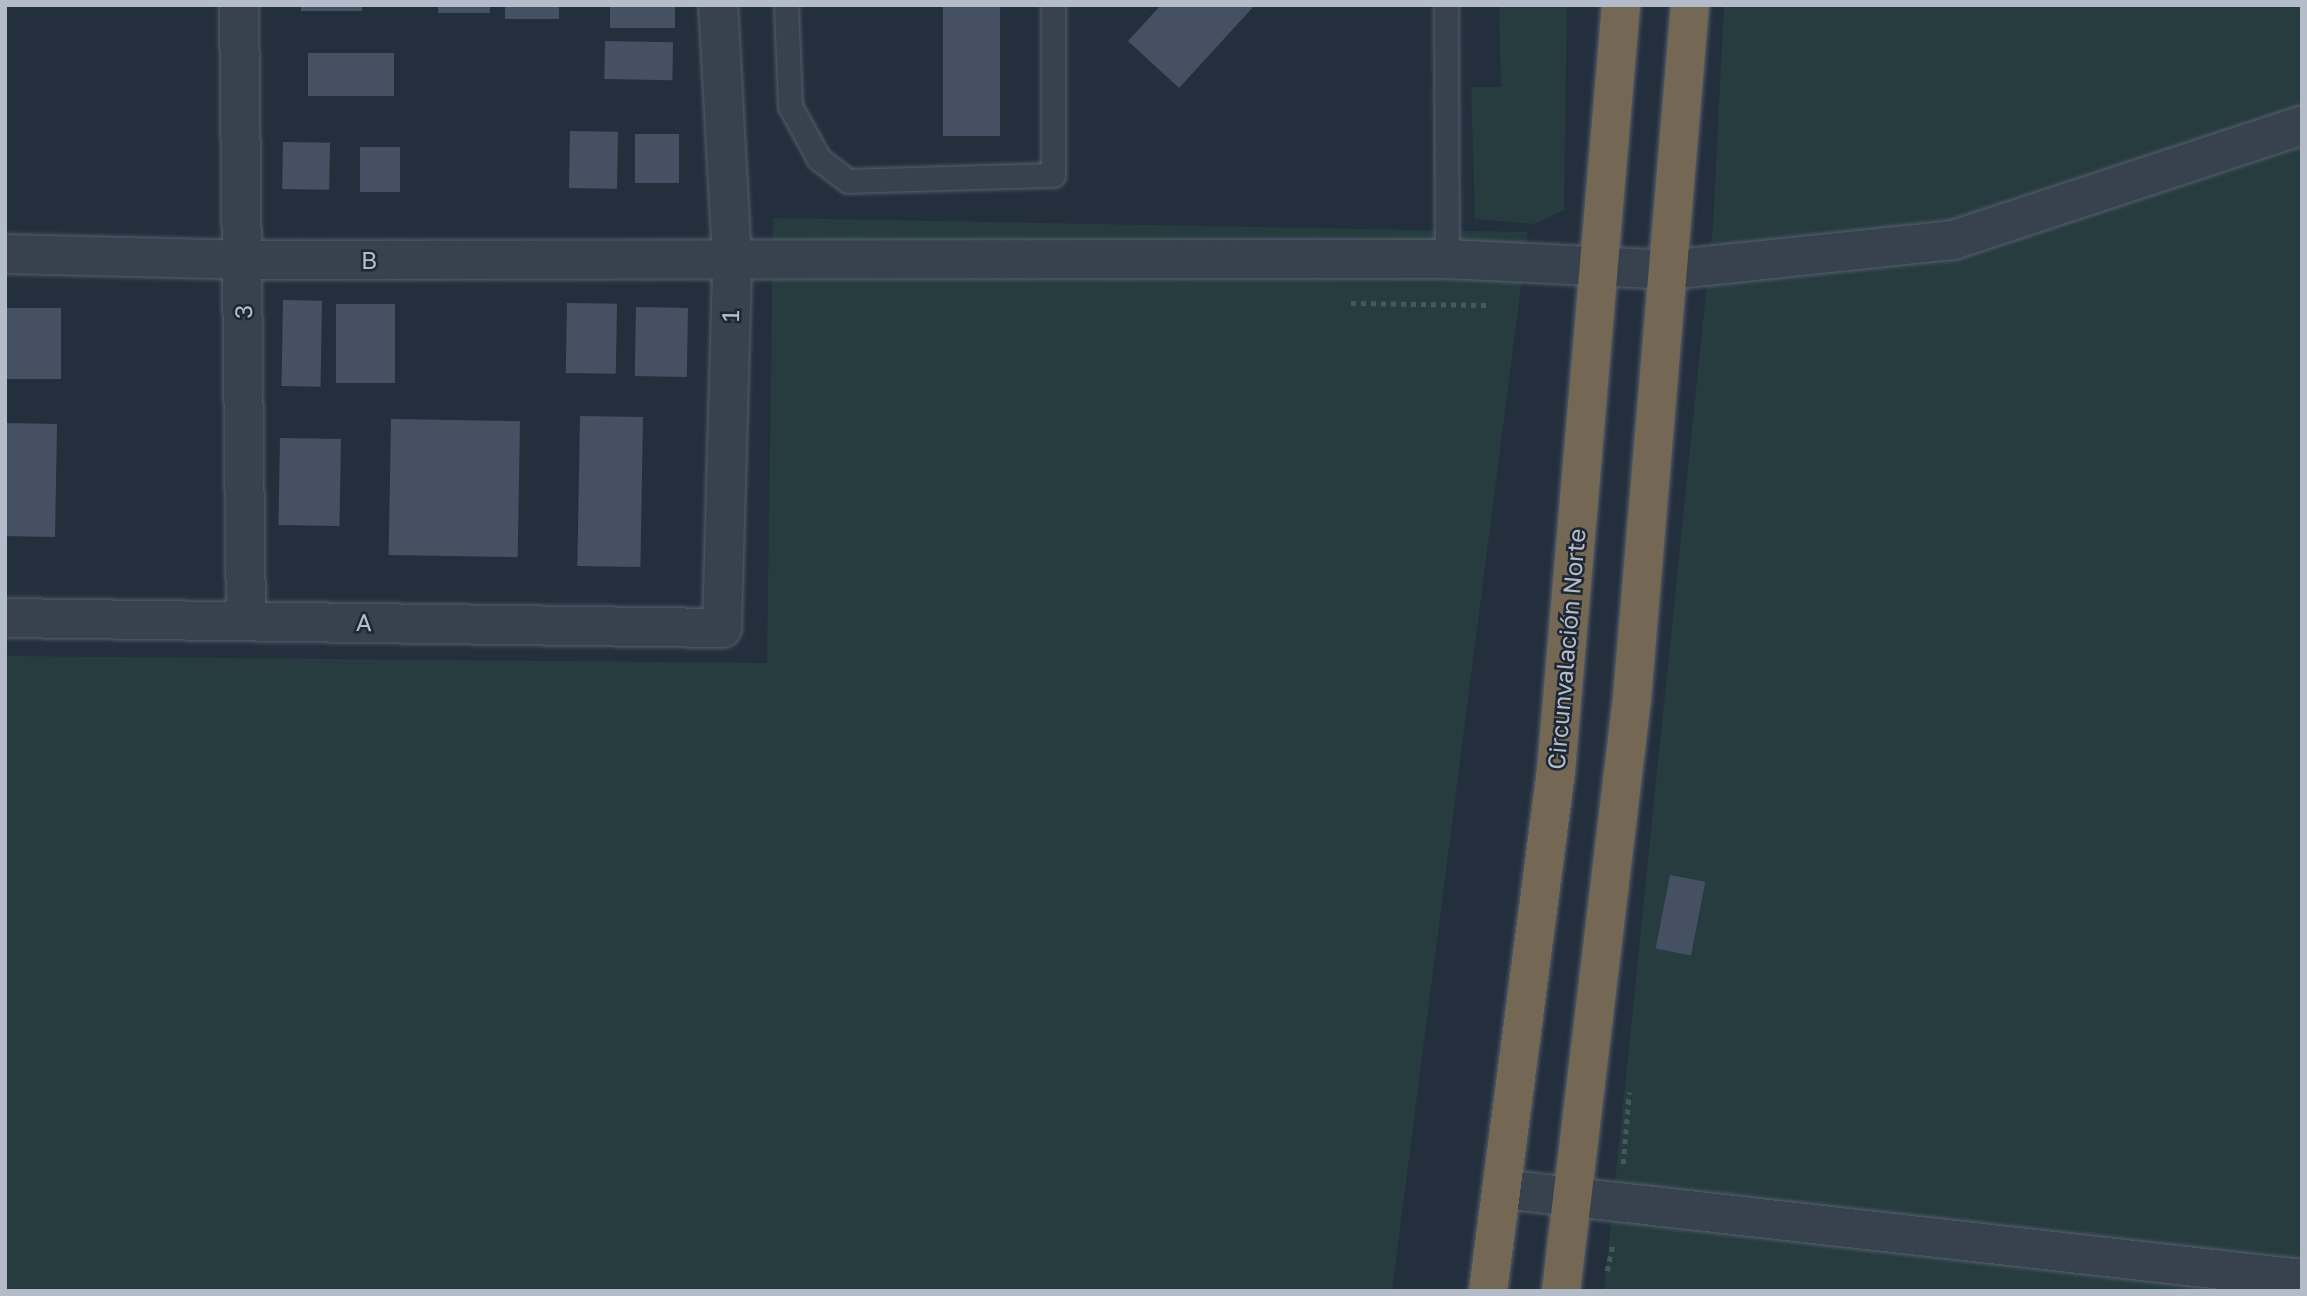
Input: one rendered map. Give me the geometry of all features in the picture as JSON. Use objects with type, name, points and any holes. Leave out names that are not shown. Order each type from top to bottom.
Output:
[{"type":"highway","name":"Circunvalación Norte","points":[[1488,1291],[1556,771],[1620,5]]},
{"type":"highway","points":[[1561,1291],[1575,1196],[1632,698],[1690,5]]},
{"type":"street","name":"3","points":[[239,5],[246,620]]},
{"type":"street","name":"1","points":[[718,5],[732,260],[722,628]]},
{"type":"street","name":"B","points":[[5,254],[243,260],[1447,259],[1668,270],[1953,240],[2302,125]]},
{"type":"street","name":"A","points":[[5,618],[722,628]]},
{"type":"street","points":[[1502,1189],[2302,1279]]},
{"type":"lane","points":[[786,5],[790,106],[804,138],[848,181],[1053,175],[1053,5]]},
{"type":"lane","points":[[1446,5],[1447,259]]},
{"type":"path","points":[[1606,1278],[1620,1202],[1630,1081]]},
{"type":"green space","points":[[1499,5],[1567,5],[1564,210],[1534,224],[1475,219],[1471,87],[1501,87]]},
{"type":"green space","points":[[1724,5],[2302,5],[2302,1291],[1604,1291],[1713,224]]},
{"type":"green space","points":[[773,218],[1528,232],[1392,1291],[5,1291],[5,656],[767,663]]},
{"type":"building","points":[[301,5],[362,5],[362,11],[301,11]]},
{"type":"building","points":[[438,5],[490,5],[490,13],[438,13]]},
{"type":"building","points":[[505,5],[559,5],[559,19],[505,19]]},
{"type":"building","points":[[610,5],[675,5],[675,28],[610,28]]},
{"type":"building","points":[[943,5],[1000,5],[1000,136],[943,136]]},
{"type":"building","points":[[1161,5],[1255,5],[1179,88],[1128,41]]},
{"type":"building","points":[[605,41],[673,42],[672,80],[604,79]]},
{"type":"building","points":[[308,53],[394,53],[394,96],[308,96]]},
{"type":"building","points":[[570,131],[618,132],[617,189],[569,188]]},
{"type":"building","points":[[635,134],[679,134],[679,183],[635,183]]},
{"type":"building","points":[[283,142],[330,143],[329,190],[282,189]]},
{"type":"building","points":[[360,147],[400,147],[400,192],[360,192]]},
{"type":"building","points":[[283,300],[322,301],[320,387],[281,386]]},
{"type":"building","points":[[567,303],[617,304],[616,374],[566,373]]},
{"type":"building","points":[[336,304],[395,304],[395,383],[336,383]]},
{"type":"building","points":[[636,307],[688,308],[687,377],[635,376]]},
{"type":"building","points":[[5,308],[61,308],[61,379],[5,379]]},
{"type":"building","points":[[580,416],[643,417],[640,567],[577,566]]},
{"type":"building","points":[[391,419],[520,421],[518,557],[389,555]]},
{"type":"building","points":[[5,423],[57,424],[55,537],[5,536]]},
{"type":"building","points":[[280,438],[341,439],[339,526],[278,525]]},
{"type":"building","points":[[1670,875],[1705,882],[1691,955],[1656,949]]}]
